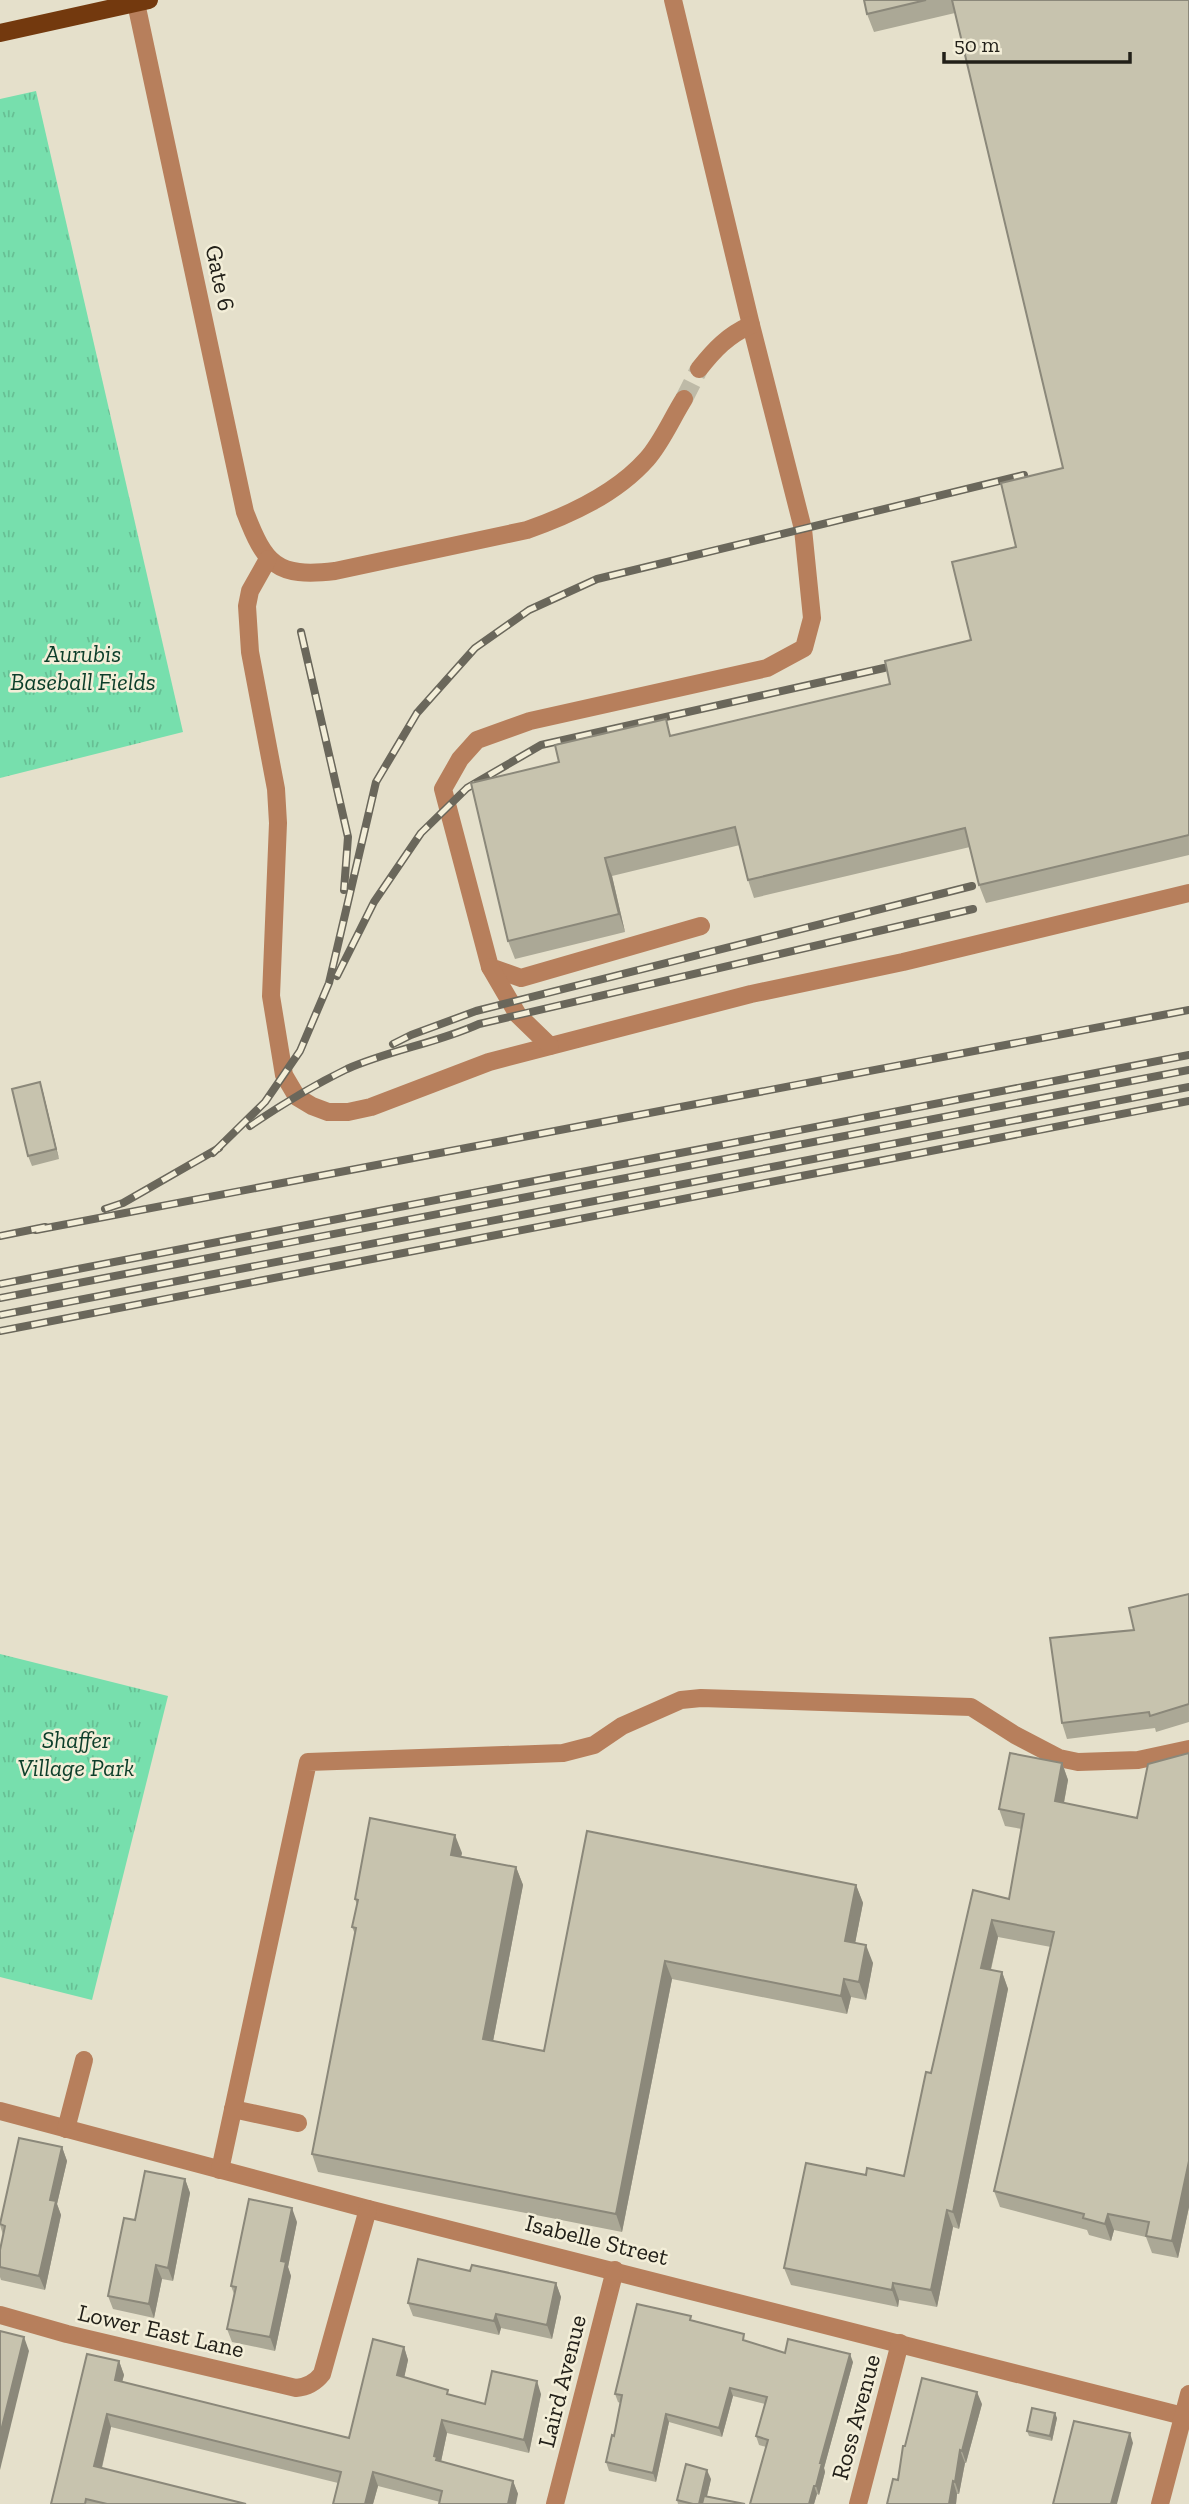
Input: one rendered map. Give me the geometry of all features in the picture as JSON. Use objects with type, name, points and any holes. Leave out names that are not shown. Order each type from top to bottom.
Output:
[{"type":"main road","points":[[0,33],[142,1]]},
{"type":"street","points":[[550,1046],[518,1015],[490,967],[443,789],[460,759],[477,740],[530,721],[767,668],[804,648],[812,618],[803,530],[673,0]]},
{"type":"street","name":"Gate 6","points":[[142,1],[245,512],[257,544],[268,559]]},
{"type":"street","points":[[699,369],[716,348],[751,325]]},
{"type":"street","points":[[684,399],[648,458],[593,501],[548,522],[527,530],[335,571],[312,574],[293,571],[268,559],[250,591],[247,628],[276,789],[278,823],[271,996],[284,1075],[298,1097],[312,1107],[328,1112],[348,1112],[371,1107],[489,1062],[550,1046],[751,994],[903,962],[1189,893]]},
{"type":"street","points":[[490,967],[521,978],[701,926]]},
{"type":"street","points":[[220,2170],[308,1762],[563,1753],[594,1745],[622,1726],[681,1700],[701,1698],[971,1707],[1015,1735],[1059,1758],[1078,1762],[1138,1760],[1189,1749]]},
{"type":"street","points":[[66,2129],[84,2060]]},
{"type":"street","points":[[233,2109],[298,2123]]},
{"type":"street","name":"Isabelle Street","points":[[0,2111],[368,2209],[1183,2416]]},
{"type":"street","name":"Lower East Lane","points":[[0,2315],[67,2334],[296,2388],[312,2384],[322,2374],[368,2209]]},
{"type":"street","name":"Laird Avenue","points":[[555,2504],[615,2270]]},
{"type":"street","name":"Ross Avenue","points":[[858,2504],[900,2343]]},
{"type":"street","points":[[1160,2504],[1189,2394]]},
{"type":"green space","name":"Aurubis Baseball Fields","points":[[36,91],[183,732],[0,778],[0,99]]},
{"type":"green space","name":"Shaffer Village Park","points":[[0,1654],[168,1696],[92,2000],[0,1977]]},
{"type":"building","points":[[864,0],[926,0],[867,14]]},
{"type":"building","points":[[952,0],[1189,0],[1189,835],[979,885],[965,828],[748,880],[735,827],[605,858],[619,914],[508,941],[471,783],[559,762],[555,745],[666,719],[670,736],[890,684],[885,661],[971,640],[952,562],[1016,547],[1001,483],[1063,468]]},
{"type":"building","points":[[40,1082],[56,1149],[28,1156],[12,1089]]},
{"type":"building","points":[[1189,1594],[1189,1704],[1150,1716],[1149,1712],[1062,1723],[1050,1638],[1134,1630],[1129,1608]]},
{"type":"building","points":[[1010,1753],[1062,1763],[1055,1801],[1137,1818],[1148,1764],[1189,1753],[1189,2161],[1172,2241],[1146,2236],[1149,2222],[1108,2214],[1105,2224],[1083,2218],[1084,2214],[994,2191],[1054,1932],[992,1920],[981,1968],[1002,1972],[953,2212],[947,2210],[931,2290],[893,2283],[892,2290],[784,2268],[806,2163],[866,2175],[867,2168],[904,2176],[926,2072],[931,2073],[973,1890],[1009,1899],[1024,1814],[999,1809]]},
{"type":"building","points":[[370,1818],[455,1835],[451,1855],[516,1867],[483,2039],[544,2051],[587,1831],[856,1885],[845,1941],[866,1945],[859,1982],[844,1979],[841,1996],[665,1961],[616,2214],[312,2154],[356,1928],[352,1927],[358,1900],[355,1899]]},
{"type":"building","points":[[19,2138],[62,2147],[50,2200],[56,2201],[39,2276],[0,2267],[5,2226],[0,2224]]},
{"type":"building","points":[[145,2171],[185,2179],[168,2268],[156,2265],[149,2304],[108,2296],[124,2218],[135,2220]]},
{"type":"building","points":[[249,2199],[292,2208],[281,2261],[286,2262],[270,2337],[227,2329],[236,2287],[231,2286]]},
{"type":"building","points":[[418,2259],[470,2271],[472,2265],[556,2283],[547,2325],[496,2314],[494,2321],[408,2303]]},
{"type":"building","points":[[637,2304],[691,2316],[690,2320],[744,2334],[743,2340],[785,2353],[788,2339],[850,2354],[809,2504],[750,2504],[768,2440],[756,2436],[767,2397],[730,2388],[719,2428],[666,2414],[653,2473],[606,2462],[622,2395],[615,2394]]},
{"type":"building","points":[[0,2331],[24,2337],[0,2435]]},
{"type":"building","points":[[373,2339],[404,2347],[397,2375],[448,2390],[447,2394],[485,2404],[492,2371],[537,2381],[524,2440],[442,2420],[434,2456],[437,2457],[436,2460],[513,2481],[508,2504],[439,2504],[442,2491],[373,2472],[365,2504],[333,2504],[341,2472],[107,2414],[94,2466],[246,2504],[107,2504],[86,2499],[85,2504],[51,2504],[87,2354],[119,2361],[115,2380],[349,2438]]},
{"type":"building","points":[[922,2378],[977,2392],[962,2451],[960,2450],[949,2504],[887,2504],[893,2479],[898,2480],[903,2446]]},
{"type":"building","points":[[1032,2408],[1055,2413],[1050,2436],[1027,2431]]},
{"type":"building","points":[[1074,2421],[1130,2433],[1111,2504],[1053,2504]]},
{"type":"building","points":[[686,2464],[707,2470],[699,2504],[677,2500]]},
{"type":"building","points":[[704,2496],[745,2504],[702,2504]]},
{"type":"tunnel","points":[[684,399],[699,369]]},
{"type":"railway","points":[[213,1153],[265,1102],[300,1051],[329,983],[376,782],[417,713],[475,648],[529,610],[597,579],[1024,475]]},
{"type":"railway","points":[[301,632],[348,837],[344,890]]},
{"type":"railway","points":[[337,976],[374,902],[421,833],[467,788],[541,745],[884,668]]},
{"type":"railway","points":[[393,1044],[476,1011],[972,886]]},
{"type":"railway","points":[[250,1126],[347,1069],[479,1024],[973,909]]},
{"type":"railway","points":[[36,1230],[1189,1010]]},
{"type":"railway","points":[[0,1284],[1189,1055]]},
{"type":"railway","points":[[0,1298],[1189,1070]]},
{"type":"railway","points":[[0,1315],[1189,1087]]},
{"type":"railway","points":[[0,1331],[1189,1101]]},
{"type":"railway","points":[[105,1209],[123,1203],[219,1148]]},
{"type":"railway","points":[[0,1236],[45,1227]]}]
